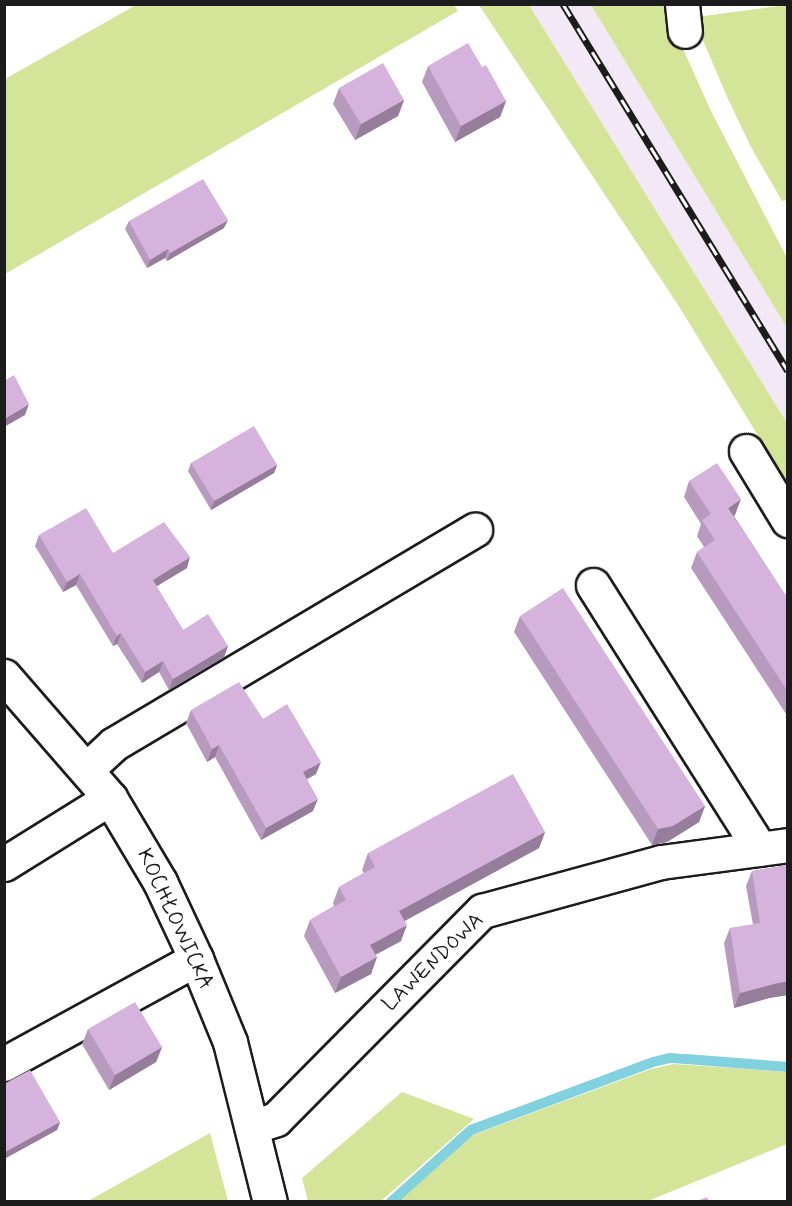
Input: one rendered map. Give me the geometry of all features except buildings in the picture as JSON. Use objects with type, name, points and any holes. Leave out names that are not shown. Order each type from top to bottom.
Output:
[{"type":"street","points":[[746,451],[788,520]]},
{"type":"street","points":[[86,770],[114,744],[475,530]]},
{"type":"street","name":"LAWENDOWA","points":[[252,1127],[276,1119],[482,911],[661,861],[774,847],[593,585]]},
{"type":"street","name":"KOCHŁOWICKA","points":[[4,676],[110,798],[160,882],[196,959],[230,1042],[270,1202]]},
{"type":"street","points":[[4,864],[110,798]]},
{"type":"street","points":[[4,1064],[196,959]]},
{"type":"shaded area","points":[[529,5],[591,5],[787,328],[787,423]]},
{"type":"green space","points":[[136,5],[454,5],[458,11],[5,274],[5,79]]},
{"type":"green space","points":[[479,5],[529,5],[787,423],[787,483],[680,308]]},
{"type":"green space","points":[[591,5],[672,5],[676,29],[684,51],[711,111],[787,258],[787,328]]},
{"type":"green space","points":[[787,5],[787,200],[782,201],[751,147],[728,99],[699,31],[696,17]]},
{"type":"green space","points":[[674,1064],[787,1072],[787,1144],[648,1201],[399,1201],[470,1136],[651,1069]]},
{"type":"green space","points":[[402,1092],[474,1119],[381,1201],[308,1201],[302,1178]]},
{"type":"green space","points":[[210,1133],[228,1201],[88,1201]]},
{"type":"waterway","points":[[391,1202],[471,1130],[653,1062],[670,1058],[788,1067]]},
{"type":"railway","points":[[563,4],[788,371]]}]
